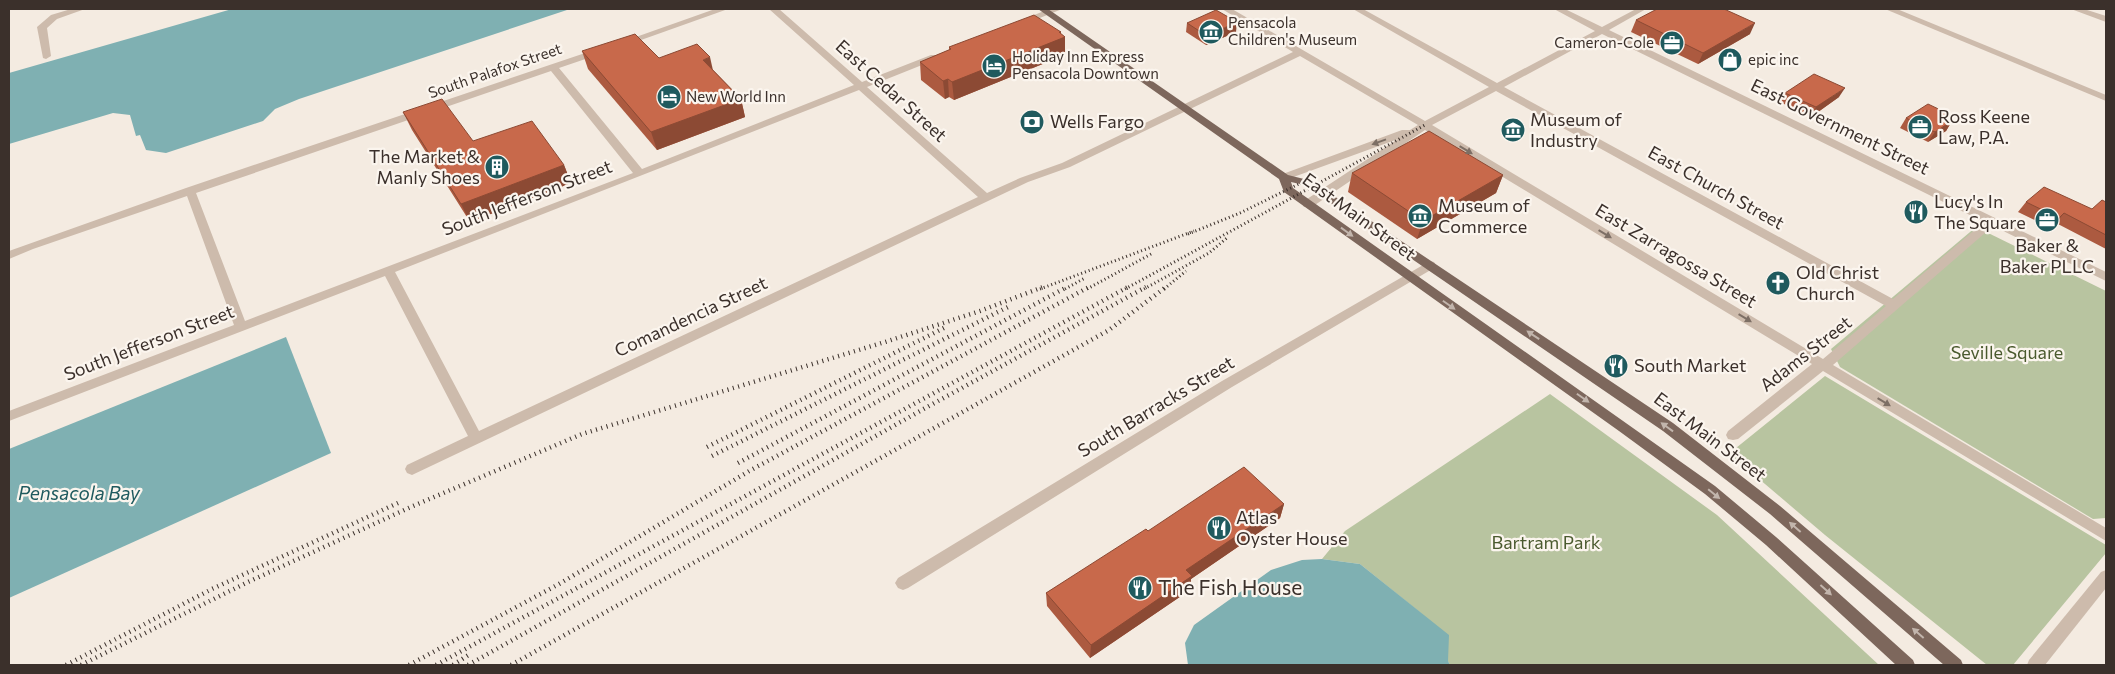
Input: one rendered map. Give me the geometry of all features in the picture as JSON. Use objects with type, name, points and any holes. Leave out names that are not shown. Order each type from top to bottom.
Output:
[{"type":"main road","points":[[1049,10],[1183,108],[1284,177]]},
{"type":"main road","name":"East Main Street","points":[[1284,177],[1304,182],[1324,194],[1627,399],[1702,453],[1775,510],[1955,665]]},
{"type":"main road","name":"East Main Street","points":[[1284,177],[1288,190],[1624,427],[1710,490],[1771,541],[1907,665]]},
{"type":"street","points":[[46,56],[42,27],[54,17],[80,9]]},
{"type":"street","name":"South Palafox Street","points":[[9,255],[29,246],[190,190],[723,9]]},
{"type":"street","name":"East Cedar Street","points":[[774,9],[986,198]]},
{"type":"street","name":"East Zarragossa Street","points":[[1226,9],[1425,125],[2106,535]]},
{"type":"street","name":"East Church Street","points":[[1357,9],[1894,305]]},
{"type":"street","name":"East Government Street","points":[[1558,9],[2106,277]]},
{"type":"street","points":[[1308,204],[1425,125],[1642,9]]},
{"type":"street","points":[[1890,9],[2106,98]]},
{"type":"street","points":[[1905,15],[1914,9]]},
{"type":"street","points":[[2076,9],[2106,19]]},
{"type":"street","points":[[1012,26],[1049,10]]},
{"type":"street","name":"Comandencia Street","points":[[412,468],[1024,180],[1066,165],[1299,53]]},
{"type":"street","name":"South Jefferson Street","points":[[9,416],[640,174],[941,55]]},
{"type":"street","points":[[553,67],[640,174]]},
{"type":"street","points":[[1284,177],[1425,125]]},
{"type":"street","points":[[190,190],[240,326]]},
{"type":"street","name":"Adams Street","points":[[1733,435],[1811,371],[1831,360],[1992,221]]},
{"type":"street","name":"South Palafox Street","points":[[9,250],[29,246]]},
{"type":"street","name":"South Barracks Street","points":[[903,583],[1228,384],[1430,265]]},
{"type":"street","points":[[388,270],[476,438]]},
{"type":"street","points":[[2034,665],[2106,577]]},
{"type":"green space","name":"Seville Square","points":[[1976,227],[2106,291],[2106,518],[2093,519],[1840,367],[1831,349]]},
{"type":"green space","points":[[1825,376],[2106,545],[2106,553],[2013,665],[1987,665],[1825,535],[1725,450],[1731,445],[1736,448]]},
{"type":"green space","name":"Bartram Park","points":[[1550,394],[1717,515],[1879,665],[1450,665],[1422,614],[1360,564],[1322,559],[1345,531]]},
{"type":"water","points":[[232,9],[570,9],[299,99],[275,109],[263,121],[166,153],[146,150],[140,135],[136,136],[130,115],[113,113],[9,144],[9,73]]},
{"type":"water","name":"Pensacola Bay","points":[[286,337],[331,453],[9,598],[9,449]]},
{"type":"water","points":[[1322,559],[1360,564],[1449,635],[1448,661],[1450,665],[1188,665],[1185,643],[1194,625],[1271,570],[1302,560]]},
{"type":"building","points":[[1657,9],[1724,9],[1755,23],[1703,53],[1636,20]]},
{"type":"building","points":[[1216,10],[1237,22],[1207,36],[1187,23]]},
{"type":"building","points":[[1034,15],[1061,32],[1059,32],[1065,37],[952,82],[948,79],[943,81],[920,62],[951,49],[949,47]]},
{"type":"building","name":"New World Inn","points":[[635,34],[659,58],[697,44],[710,57],[703,60],[741,99],[651,132],[582,51]]},
{"type":"building","points":[[1814,74],[1845,88],[1816,107],[1785,93]]},
{"type":"building","name":"The Market & Manly Shoes","points":[[442,99],[473,141],[532,121],[564,165],[461,204],[403,112]]},
{"type":"building","points":[[1928,104],[1949,114],[1944,117],[1952,121],[1935,132],[1906,118]]},
{"type":"building","name":"Museum of Commerce","points":[[1429,131],[1503,175],[1423,221],[1352,173]]},
{"type":"building","points":[[2044,187],[2092,209],[2102,200],[2106,202],[2106,235],[2064,213],[2059,218],[2026,202]]},
{"type":"building","points":[[1244,467],[1284,504],[1186,570],[1192,576],[1091,645],[1046,593],[1146,529],[1148,531]]},
{"type":"railway","points":[[1125,289],[1425,125]]},
{"type":"railway","points":[[1188,234],[1240,213],[1307,180]]},
{"type":"railway","points":[[1040,289],[1194,231]]},
{"type":"railway","points":[[1144,289],[1209,253],[1228,237]]},
{"type":"railway","points":[[1087,289],[1153,253]]},
{"type":"railway","points":[[1164,289],[1186,271]]},
{"type":"railway","points":[[1065,289],[1085,278]]},
{"type":"railway","points":[[81,665],[248,582],[413,506],[582,434],[885,342],[980,311],[1043,287]]},
{"type":"railway","points":[[738,463],[1067,287]]},
{"type":"railway","points":[[409,665],[559,584],[751,470],[1089,287]]},
{"type":"railway","points":[[436,665],[1128,287]]},
{"type":"railway","points":[[468,665],[929,406],[1146,287]]},
{"type":"railway","points":[[511,665],[1109,330],[1166,287]]},
{"type":"railway","points":[[712,456],[1010,306]]},
{"type":"railway","points":[[707,447],[944,328]]},
{"type":"railway","points":[[66,665],[212,589],[400,502]]},
{"type":"railway","points":[[453,665],[470,654]]},
{"type":"place","name":"Pensacola Children's Museum","points":[[1211,32]]},
{"type":"place","name":"Cameron-Cole","points":[[1672,43]]},
{"type":"place","name":"epic inc","points":[[1730,60]]},
{"type":"place","name":"Holiday Inn Express Pensacola Downtown","points":[[994,66]]},
{"type":"place","name":"New World Inn","points":[[669,97]]},
{"type":"place","name":"Wells Fargo","points":[[1032,122]]},
{"type":"place","name":"Ross Keene Law, P.A.","points":[[1920,127]]},
{"type":"place","name":"Museum of Industry","points":[[1513,130]]},
{"type":"place","name":"The Market & Manly Shoes","points":[[497,167]]},
{"type":"place","name":"Lucy's In The Square","points":[[1916,212]]},
{"type":"place","name":"Museum of Commerce","points":[[1420,216]]},
{"type":"place","name":"Baker & Baker PLLC","points":[[2047,220]]},
{"type":"place","name":"Old Christ Church","points":[[1778,283]]},
{"type":"place","name":"South Market","points":[[1616,366]]},
{"type":"place","name":"Atlas Oyster House","points":[[1219,528]]},
{"type":"place","name":"The Fish House","points":[[1140,588]]}]
